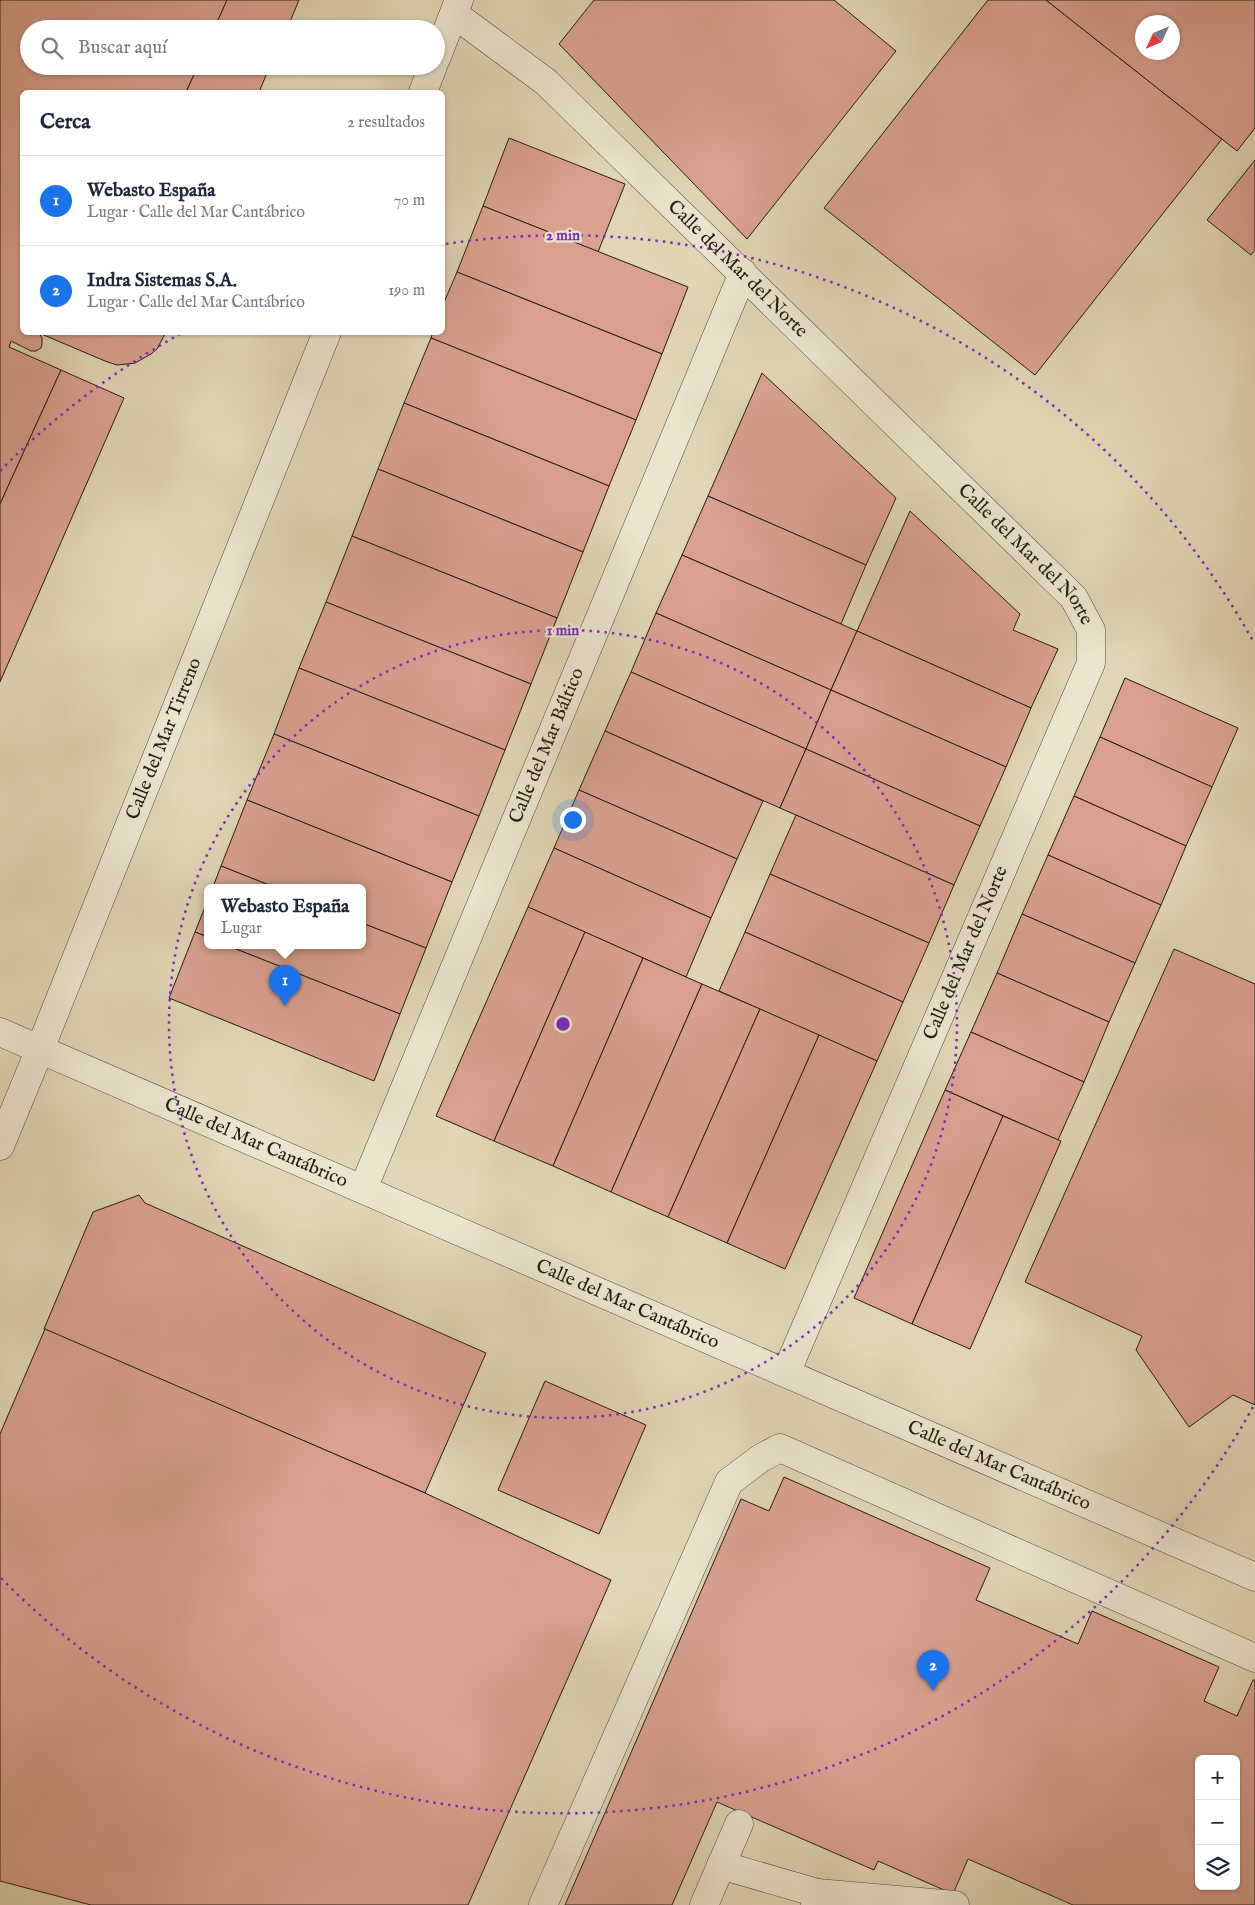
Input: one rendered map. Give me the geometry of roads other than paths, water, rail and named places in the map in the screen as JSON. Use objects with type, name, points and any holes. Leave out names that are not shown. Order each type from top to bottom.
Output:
[{"type":"street","points":[[445,36],[456,7]]},
{"type":"street","name":"Calle del Mar del Norte","points":[[456,7],[546,82],[1074,598],[1091,630],[1091,663],[786,1373]]},
{"type":"street","points":[[424,90],[430,75]]},
{"type":"street","name":"Calle del Mar Báltico","points":[[362,1189],[743,274]]},
{"type":"street","name":"Calle del Mar Tirreno","points":[[0,1146],[326,335]]},
{"type":"street","name":"Calle del Mar Cantábrico","points":[[0,1032],[1255,1577]]},
{"type":"street","points":[[543,1905],[729,1482],[761,1458],[780,1448],[1255,1658]]},
{"type":"street","points":[[704,1905],[739,1824]]},
{"type":"street","points":[[721,1865],[816,1899],[955,1905]]},
{"type":"place","name":"Webasto España","points":[[285,1006]]},
{"type":"place","name":"Indra Sistemas S.A.","points":[[933,1691]]}]
